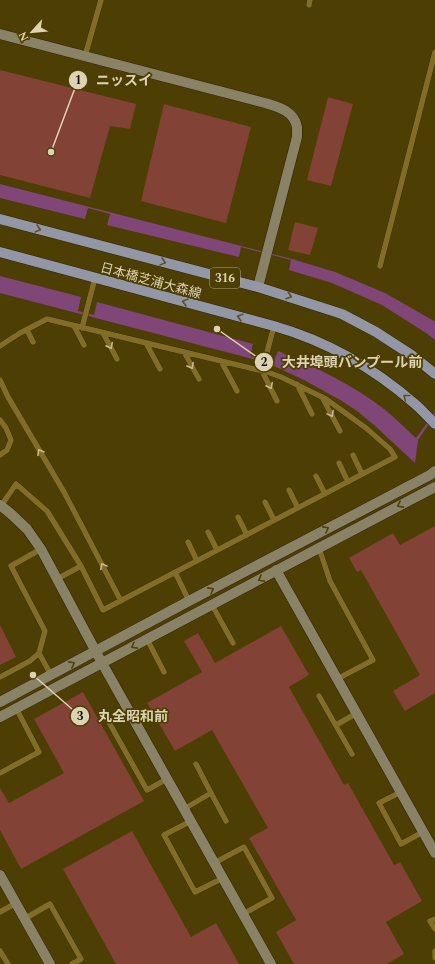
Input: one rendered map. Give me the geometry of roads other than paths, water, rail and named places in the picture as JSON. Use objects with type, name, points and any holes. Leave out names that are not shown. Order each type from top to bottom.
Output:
[{"type":"main road","name":"日本橋芝浦大森線","points":[[0,219],[258,286],[342,314],[382,336],[413,356],[435,374]]},
{"type":"main road","name":"日本橋芝浦大森線","points":[[0,252],[274,326],[303,336],[357,362],[386,381],[416,405],[435,424]]},
{"type":"street","points":[[0,34],[280,107],[288,112],[294,119],[297,127],[297,137],[258,286]]},
{"type":"street","points":[[0,702],[435,471]]},
{"type":"street","points":[[0,717],[435,487]]},
{"type":"street","points":[[1,506],[28,529],[41,549],[95,651],[271,964]]},
{"type":"street","points":[[276,570],[435,853]]},
{"type":"street","points":[[0,875],[50,964]]},
{"type":"lane","points":[[85,56],[101,0]]},
{"type":"lane","points":[[380,266],[435,52]]},
{"type":"lane","points":[[82,328],[95,278]]},
{"type":"lane","points":[[0,346],[47,319],[262,371],[280,377],[326,399],[366,428],[390,449],[396,457],[103,610],[80,566],[47,511],[16,484],[1,506]]},
{"type":"lane","points":[[74,326],[84,345]]},
{"type":"lane","points":[[274,326],[262,371],[277,401]]},
{"type":"lane","points":[[27,330],[33,342]]},
{"type":"lane","points":[[103,333],[117,359]]},
{"type":"lane","points":[[146,343],[160,369]]},
{"type":"lane","points":[[184,352],[199,380]]},
{"type":"lane","points":[[221,361],[237,390]]},
{"type":"lane","points":[[0,380],[8,397],[64,492],[121,600]]},
{"type":"lane","points":[[296,384],[312,414]]},
{"type":"lane","points":[[322,397],[340,431]]},
{"type":"lane","points":[[0,420],[6,428],[11,440],[7,450],[0,455]]},
{"type":"lane","points":[[353,456],[362,474]]},
{"type":"lane","points":[[339,463],[348,482]]},
{"type":"lane","points":[[316,476],[325,494]]},
{"type":"lane","points":[[289,490],[298,508]]},
{"type":"lane","points":[[265,502],[274,520]]},
{"type":"lane","points":[[238,517],[247,535]]},
{"type":"lane","points":[[208,532],[217,550]]},
{"type":"lane","points":[[188,542],[197,561]]},
{"type":"lane","points":[[319,548],[330,581],[373,660],[338,679]]},
{"type":"lane","points":[[0,677],[30,661],[39,653],[45,631],[11,566],[41,549]]},
{"type":"lane","points":[[57,579],[80,566]]},
{"type":"lane","points":[[175,572],[189,601]]},
{"type":"lane","points":[[212,605],[233,643]]},
{"type":"lane","points":[[147,639],[164,672]]},
{"type":"lane","points":[[39,653],[51,675]]},
{"type":"lane","points":[[319,696],[352,754]]},
{"type":"lane","points":[[0,773],[39,752],[16,708]]},
{"type":"lane","points":[[336,725],[357,713]]},
{"type":"lane","points":[[106,717],[147,790],[167,779]]},
{"type":"lane","points":[[196,764],[226,821]]},
{"type":"lane","points":[[401,792],[379,803],[401,844],[424,832]]},
{"type":"lane","points":[[184,809],[212,793]]},
{"type":"lane","points":[[191,821],[164,835],[195,892],[223,878]]},
{"type":"lane","points":[[214,863],[244,847],[272,898],[243,914]]},
{"type":"lane","points":[[0,912],[16,903]]},
{"type":"lane","points":[[24,919],[50,904],[81,959],[72,964]]},
{"type":"lane","points":[[435,918],[430,921],[435,929]]},
{"type":"lane","points":[[0,951],[8,964]]},
{"type":"lane","points":[[435,951],[435,958]]},
{"type":"place","name":"ニッスイ","points":[[51,152]]},
{"type":"place","name":"大井埠頭バンプール前","points":[[217,329]]},
{"type":"place","name":"丸全昭和前","points":[[33,675]]}]
